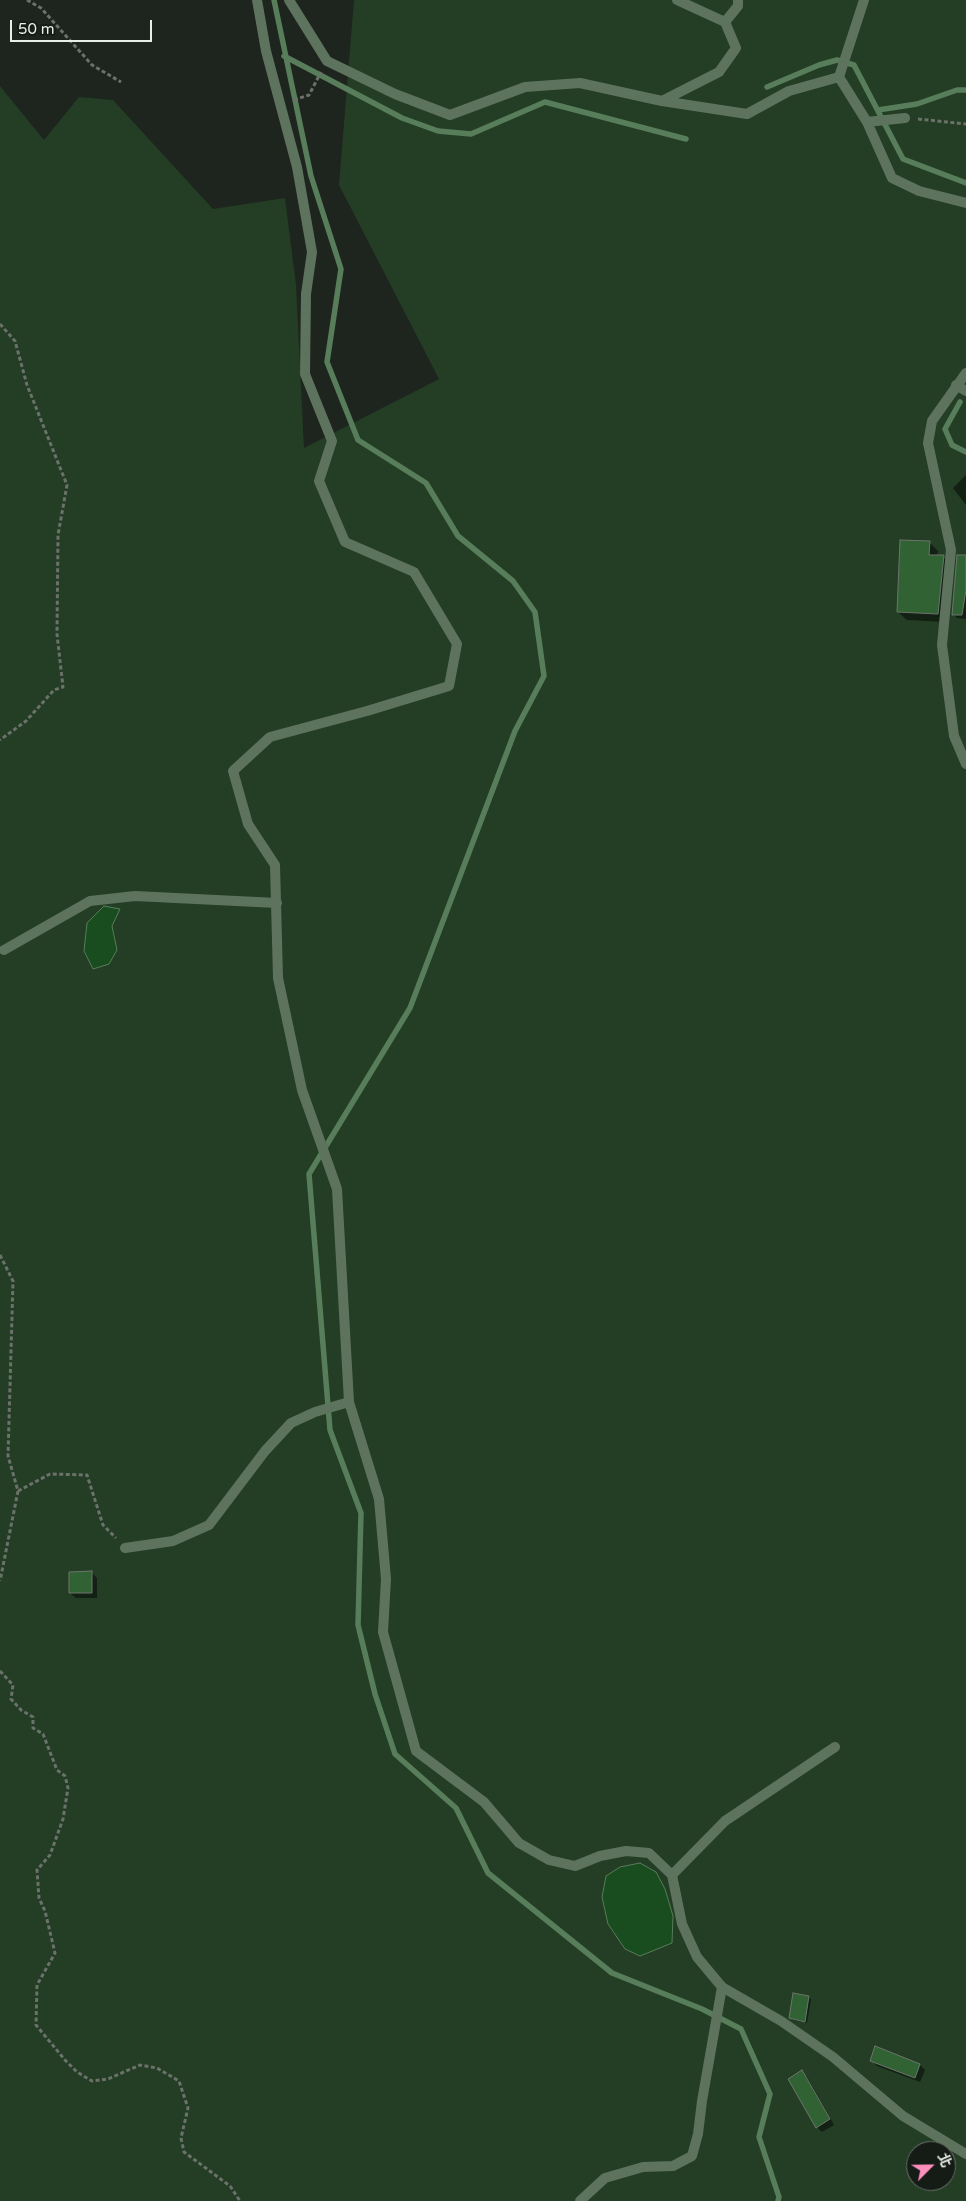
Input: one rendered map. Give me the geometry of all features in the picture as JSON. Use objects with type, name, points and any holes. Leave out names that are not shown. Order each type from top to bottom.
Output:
[{"type":"street","points":[[257,0],[266,51],[297,167],[312,252],[306,294],[305,374],[332,441],[319,481],[345,542],[414,572],[457,644],[448,686],[367,711],[270,737],[233,771],[248,824],[275,865],[278,978],[302,1090],[337,1189],[349,1402],[379,1499],[386,1579],[383,1632],[416,1751],[484,1802],[519,1844],[549,1860],[576,1866],[600,1856],[626,1852],[649,1853],[672,1875],[682,1924],[698,1957],[722,1987],[781,2021],[833,2057],[903,2116],[966,2154]]},
{"type":"street","points":[[290,0],[327,61],[395,94],[450,115],[525,87],[580,83],[662,101],[747,114],[789,91],[839,77]]},
{"type":"street","points":[[662,101],[720,72],[736,48],[725,22],[677,0]]},
{"type":"street","points":[[725,22],[738,6],[738,0]]},
{"type":"street","points":[[839,77],[864,0]]},
{"type":"street","points":[[839,77],[867,122],[892,178],[919,191],[966,203]]},
{"type":"street","points":[[867,122],[905,118]]},
{"type":"street","points":[[966,373],[932,421],[928,443],[950,550],[942,644],[954,736],[966,764]]},
{"type":"street","points":[[956,385],[966,391]]},
{"type":"street","points":[[4,950],[90,901],[135,896],[277,904]]},
{"type":"street","points":[[125,1548],[173,1541],[209,1525],[265,1451],[291,1423],[315,1412],[349,1402]]},
{"type":"street","points":[[672,1875],[725,1821],[835,1748]]},
{"type":"street","points":[[580,2201],[605,2178],[643,2167],[673,2166],[692,2156],[698,2134],[722,1987]]},
{"type":"path","points":[[27,0],[41,8],[92,64],[121,82]]},
{"type":"path","points":[[281,104],[309,94],[327,61]]},
{"type":"path","points":[[905,118],[966,124]]},
{"type":"path","points":[[0,324],[15,341],[27,385],[67,484],[58,545],[56,634],[63,687],[54,690],[26,721],[0,740]]},
{"type":"path","points":[[0,1255],[13,1281],[8,1456],[18,1491],[0,1581]]},
{"type":"path","points":[[18,1491],[50,1474],[87,1475],[104,1526],[125,1548]]},
{"type":"path","points":[[0,1671],[13,1685],[11,1699],[20,1710],[33,1717],[33,1728],[43,1734],[57,1770],[65,1776],[68,1788],[63,1820],[50,1855],[37,1870],[39,1898],[45,1911],[55,1953],[37,1985],[36,2025],[65,2060],[77,2072],[92,2081],[108,2079],[140,2066],[157,2068],[179,2081],[188,2108],[181,2138],[184,2152],[230,2186],[240,2201]]},
{"type":"shaded area","points":[[354,0],[966,0],[966,2201],[0,2201],[0,86],[44,140],[79,97],[113,100],[213,209],[285,198],[296,285],[304,448],[439,379],[339,185]]},
{"type":"shaded area","points":[[104,906],[120,909],[112,926],[117,950],[109,964],[93,969],[84,951],[87,923]]},
{"type":"shaded area","points":[[640,1863],[656,1872],[665,1889],[673,1916],[672,1943],[640,1956],[625,1949],[608,1924],[602,1897],[606,1876],[620,1867]]},
{"type":"building","points":[[900,540],[930,541],[929,555],[944,555],[938,614],[897,612]]},
{"type":"building","points":[[957,555],[966,555],[966,590],[962,615],[952,615]]},
{"type":"building","points":[[92,1571],[92,1593],[69,1593],[69,1572]]},
{"type":"building","points":[[793,1993],[809,1996],[805,2022],[789,2018]]},
{"type":"building","points":[[875,2046],[920,2064],[915,2078],[870,2061]]},
{"type":"building","points":[[802,2070],[830,2119],[816,2128],[788,2079]]},
{"type":"waterway","points":[[274,0],[311,176],[341,269],[327,362],[358,440],[426,483],[458,536],[513,581],[535,612],[544,676],[515,731],[410,1008],[309,1174],[330,1430],[361,1513],[358,1625],[375,1694],[395,1754],[456,1808],[488,1873],[612,1973],[702,2009],[741,2029],[770,2094],[759,2137],[779,2197],[778,2201]]},
{"type":"waterway","points":[[284,56],[402,118],[438,131],[471,134],[545,102],[686,139]]},
{"type":"waterway","points":[[767,87],[819,65],[837,60],[854,65],[903,159],[966,183]]},
{"type":"waterway","points":[[878,110],[917,104],[957,90],[966,90]]},
{"type":"waterway","points":[[960,402],[945,429],[952,445],[966,452]]}]
